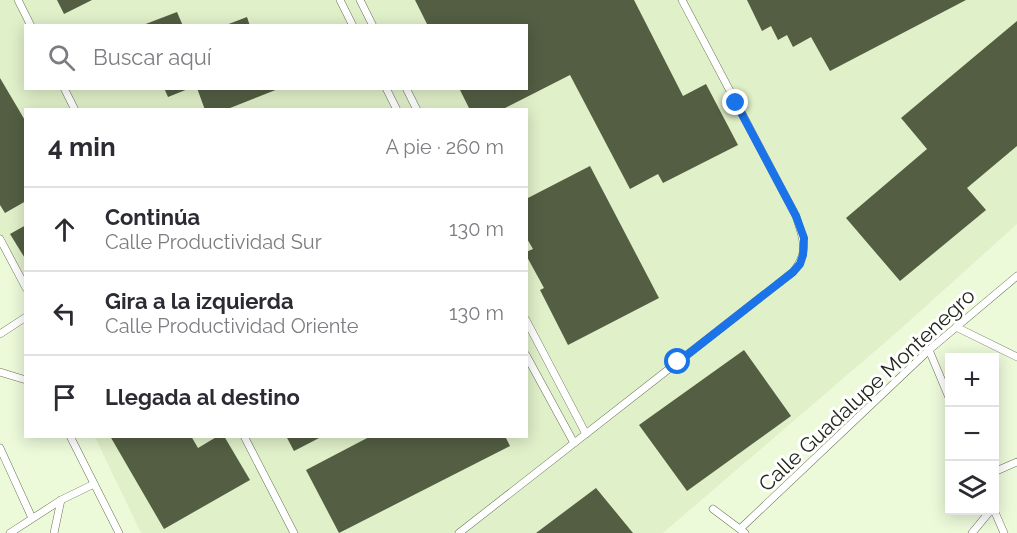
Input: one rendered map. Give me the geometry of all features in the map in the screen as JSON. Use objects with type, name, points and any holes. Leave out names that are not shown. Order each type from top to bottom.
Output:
[{"type":"street","points":[[18,0],[30,24]]},
{"type":"street","points":[[340,0],[352,24]]},
{"type":"street","points":[[360,0],[372,24]]},
{"type":"street","points":[[459,533],[793,272],[800,264],[804,238],[796,216],[682,0]]},
{"type":"street","points":[[65,90],[74,108]]},
{"type":"street","points":[[387,90],[396,108]]},
{"type":"street","points":[[406,90],[416,108]]},
{"type":"street","points":[[0,239],[24,284]]},
{"type":"street","name":"Calle Guadalupe Montenegro","points":[[742,531],[929,350],[1017,276]]},
{"type":"street","points":[[0,334],[24,318]]},
{"type":"street","points":[[528,324],[586,434]]},
{"type":"street","points":[[956,327],[1017,357]]},
{"type":"street","points":[[929,350],[945,388]]},
{"type":"street","points":[[528,359],[574,443]]},
{"type":"street","points":[[0,372],[24,379]]},
{"type":"street","points":[[71,438],[119,533]]},
{"type":"street","points":[[245,438],[294,533]]},
{"type":"street","points":[[0,448],[32,519]]},
{"type":"street","points":[[999,470],[1017,462]]},
{"type":"street","points":[[10,533],[61,500],[94,484]]},
{"type":"street","points":[[54,533],[61,500]]},
{"type":"street","points":[[713,509],[742,531]]},
{"type":"street","points":[[972,533],[988,515]]},
{"type":"street","points":[[995,515],[1004,533]]},
{"type":"shaded area","points":[[0,0],[1017,0],[1017,224],[896,333],[663,533],[141,533],[95,438],[528,438],[528,108],[24,108],[24,293],[0,244]]},
{"type":"building","points":[[57,0],[92,0],[64,14]]},
{"type":"building","points":[[415,0],[634,0],[683,96],[706,84],[738,145],[663,183],[658,174],[630,189],[570,75],[505,108],[469,108],[460,90],[528,90],[528,24],[427,24]]},
{"type":"building","points":[[747,0],[966,0],[830,71],[811,37],[793,47],[787,35],[778,40],[771,26],[762,31]]},
{"type":"building","points":[[177,12],[182,24],[146,24]]},
{"type":"building","points":[[247,17],[249,24],[229,24]]},
{"type":"building","points":[[1017,21],[1017,146],[967,188],[986,210],[900,281],[846,218],[927,149],[901,118]]},
{"type":"building","points":[[0,78],[24,119],[24,202],[5,213],[0,205]]},
{"type":"building","points":[[165,90],[186,90],[168,97]]},
{"type":"building","points":[[198,90],[275,90],[230,108],[204,108]]},
{"type":"building","points":[[590,166],[659,298],[568,345],[540,290],[544,288],[528,259],[528,251],[533,249],[528,240],[528,198]]},
{"type":"building","points":[[24,226],[24,257],[10,234]]},
{"type":"building","points":[[744,350],[791,416],[687,491],[639,425]]},
{"type":"building","points":[[111,438],[192,438],[198,448],[215,438],[225,438],[250,480],[164,529]]},
{"type":"building","points":[[287,438],[319,438],[294,451]]},
{"type":"building","points":[[367,438],[506,438],[510,446],[339,533],[306,470]]},
{"type":"building","points":[[596,488],[633,533],[536,533]]},
{"type":"route","points":[[678,362],[793,272],[800,264],[803,255],[804,238],[796,216],[736,103]]}]
